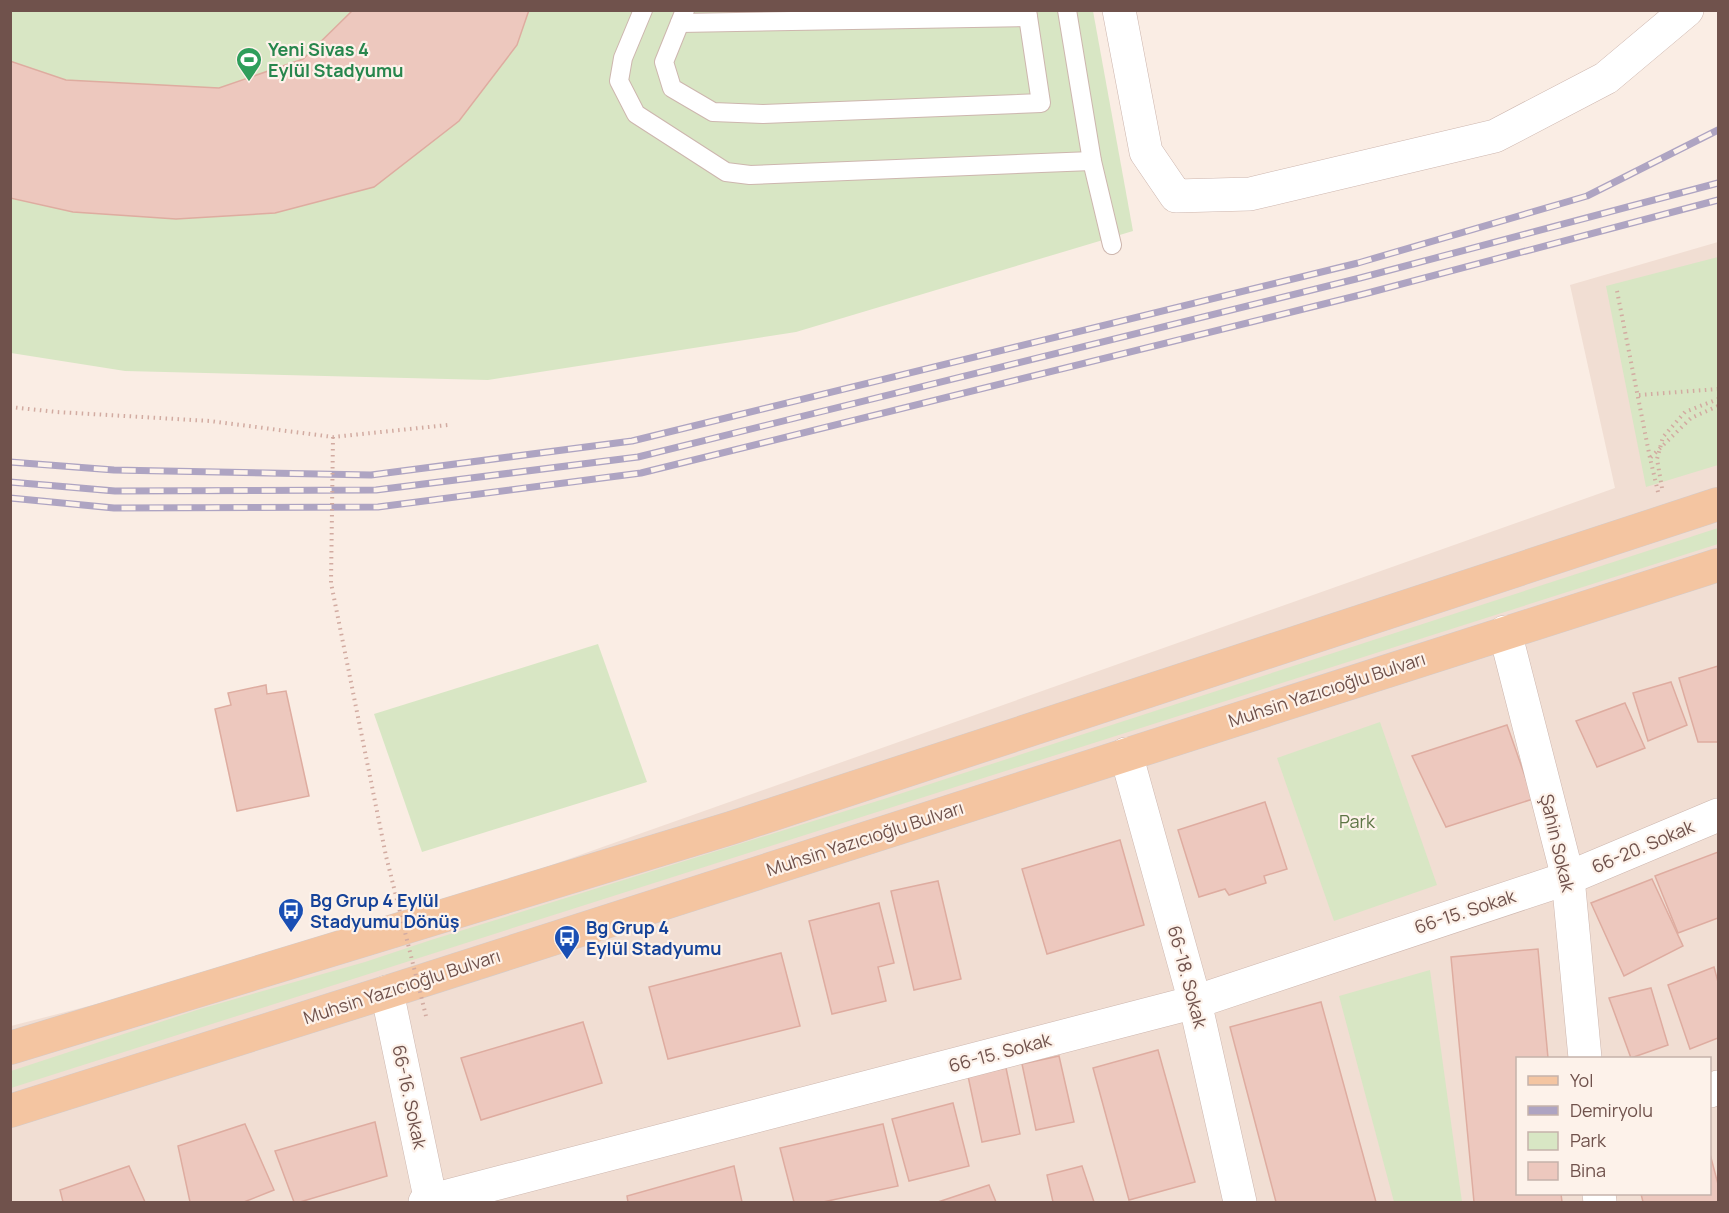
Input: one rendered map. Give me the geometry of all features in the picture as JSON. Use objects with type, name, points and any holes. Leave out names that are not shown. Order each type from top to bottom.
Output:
[{"type":"main road","points":[[10,1048],[731,828],[1719,504]]},
{"type":"main road","name":"Muhsin Yazıcıoğlu Bulvarı","points":[[10,1111],[1719,565]]},
{"type":"street","points":[[1119,10],[1146,152],[1176,196],[1250,194],[1495,136],[1606,78],[1687,10]]},
{"type":"street","name":"Şahin Sokak","points":[[1505,632],[1568,878],[1585,1057]]},
{"type":"street","name":"66-18. Sokak","points":[[1126,754],[1195,1002],[1240,1203]]},
{"type":"street","name":"66-20. Sokak","points":[[1568,878],[1719,815]]},
{"type":"street","name":"66-15. Sokak","points":[[429,1202],[1195,1002],[1568,878]]},
{"type":"street","name":"66-16. Sokak","points":[[387,992],[429,1202]]},
{"type":"lane","points":[[643,10],[623,58],[619,81],[636,114],[726,172],[750,175],[1092,161]]},
{"type":"lane","points":[[1067,10],[1092,161],[1112,245]]},
{"type":"lane","points":[[1027,14],[1041,104],[763,114],[713,112],[672,88],[664,62],[683,16],[1027,14]]},
{"type":"path","points":[[1617,291],[1650,458],[1666,521]]},
{"type":"path","points":[[1639,395],[1719,390]]},
{"type":"path","points":[[1666,521],[1657,459],[1663,437],[1685,412],[1719,399]]},
{"type":"path","points":[[1650,458],[1691,418],[1719,406]]},
{"type":"path","points":[[10,407],[210,421],[333,437],[448,425]]},
{"type":"path","points":[[333,437],[331,583],[386,856],[426,1016]]},
{"type":"shaded area","points":[[1718,242],[1718,1202],[11,1202],[11,1026],[326,945],[1615,488],[1570,285]]},
{"type":"green space","points":[[10,11],[1093,11],[1133,231],[796,332],[488,380],[125,371],[11,353]]},
{"type":"green space","points":[[1718,257],[1718,465],[1646,487],[1606,286]]},
{"type":"green space","points":[[1718,528],[1718,544],[11,1088],[11,1071],[200,1009],[365,962],[887,798]]},
{"type":"green space","points":[[598,644],[647,782],[422,852],[374,714]]},
{"type":"green space","name":"Park","points":[[1380,722],[1437,885],[1334,921],[1277,758]]},
{"type":"green space","points":[[1430,970],[1462,1202],[1394,1202],[1339,996]]},
{"type":"building","name":"Yeni Sivas 4 Eylül Stadyumu","points":[[353,10],[529,10],[517,45],[459,121],[374,187],[275,213],[176,219],[73,212],[10,198],[10,61],[66,80],[219,88],[303,59]]},
{"type":"building","points":[[1718,666],[1718,742],[1698,742],[1679,678]]},
{"type":"building","points":[[1671,682],[1687,725],[1648,741],[1633,693]]},
{"type":"building","points":[[266,685],[267,694],[286,691],[309,796],[237,811],[215,709],[231,705],[228,693]]},
{"type":"building","points":[[1625,703],[1645,748],[1597,767],[1576,721]]},
{"type":"building","points":[[1507,725],[1533,799],[1446,827],[1412,756]]},
{"type":"building","points":[[1265,802],[1287,869],[1264,876],[1266,883],[1229,895],[1225,889],[1199,897],[1178,830]]},
{"type":"building","points":[[1120,840],[1144,925],[1047,954],[1022,869]]},
{"type":"building","points":[[1718,852],[1718,918],[1678,933],[1655,876]]},
{"type":"building","points":[[1652,879],[1683,946],[1624,976],[1591,903]]},
{"type":"building","points":[[938,881],[961,979],[914,990],[891,891]]},
{"type":"building","points":[[879,903],[894,963],[878,967],[886,1001],[832,1014],[809,921]]},
{"type":"building","points":[[1538,949],[1548,1057],[1516,1057],[1516,1195],[1561,1195],[1562,1202],[1474,1202],[1451,957]]},
{"type":"building","points":[[781,953],[800,1026],[668,1059],[649,987]]},
{"type":"building","points":[[1714,967],[1718,982],[1718,1038],[1690,1049],[1668,985]]},
{"type":"building","points":[[1651,988],[1668,1045],[1631,1057],[1609,998]]},
{"type":"building","points":[[1321,1002],[1376,1202],[1276,1202],[1230,1027]]},
{"type":"building","points":[[583,1022],[602,1083],[481,1120],[461,1058]]},
{"type":"building","points":[[1158,1050],[1195,1182],[1129,1200],[1093,1068]]},
{"type":"building","points":[[1059,1056],[1074,1122],[1036,1130],[1022,1064]]},
{"type":"building","points":[[1006,1068],[1020,1134],[982,1142],[968,1076]]},
{"type":"building","points":[[953,1103],[969,1166],[909,1181],[892,1119]]},
{"type":"building","points":[[375,1122],[387,1176],[294,1202],[275,1151]]},
{"type":"building","points":[[245,1124],[274,1190],[244,1202],[190,1202],[178,1146]]},
{"type":"building","points":[[883,1124],[898,1186],[823,1202],[794,1202],[780,1148]]},
{"type":"building","points":[[1711,1158],[1718,1184],[1718,1202],[1643,1202],[1641,1195],[1711,1195]]},
{"type":"building","points":[[129,1166],[145,1202],[63,1202],[60,1190]]},
{"type":"building","points":[[734,1166],[742,1202],[628,1202],[627,1196]]},
{"type":"building","points":[[1082,1166],[1094,1202],[1053,1202],[1047,1175]]},
{"type":"building","points":[[989,1185],[996,1202],[938,1202]]},
{"type":"railway","points":[[10,462],[114,470],[371,475],[632,441],[1358,263],[1587,196],[1718,130]]},
{"type":"railway","points":[[10,482],[115,491],[376,490],[638,457],[1360,278],[1718,183]]},
{"type":"railway","points":[[10,498],[114,508],[378,507],[641,473],[1364,294],[1718,200]]},
{"type":"place","name":"Yeni Sivas 4 Eylül Stadyumu","points":[[249,83]]},
{"type":"place","name":"Bg Grup 4 Eylül Stadyumu Dönüş","points":[[291,934]]},
{"type":"place","name":"Bg Grup 4 Eylül Stadyumu","points":[[567,961]]}]
